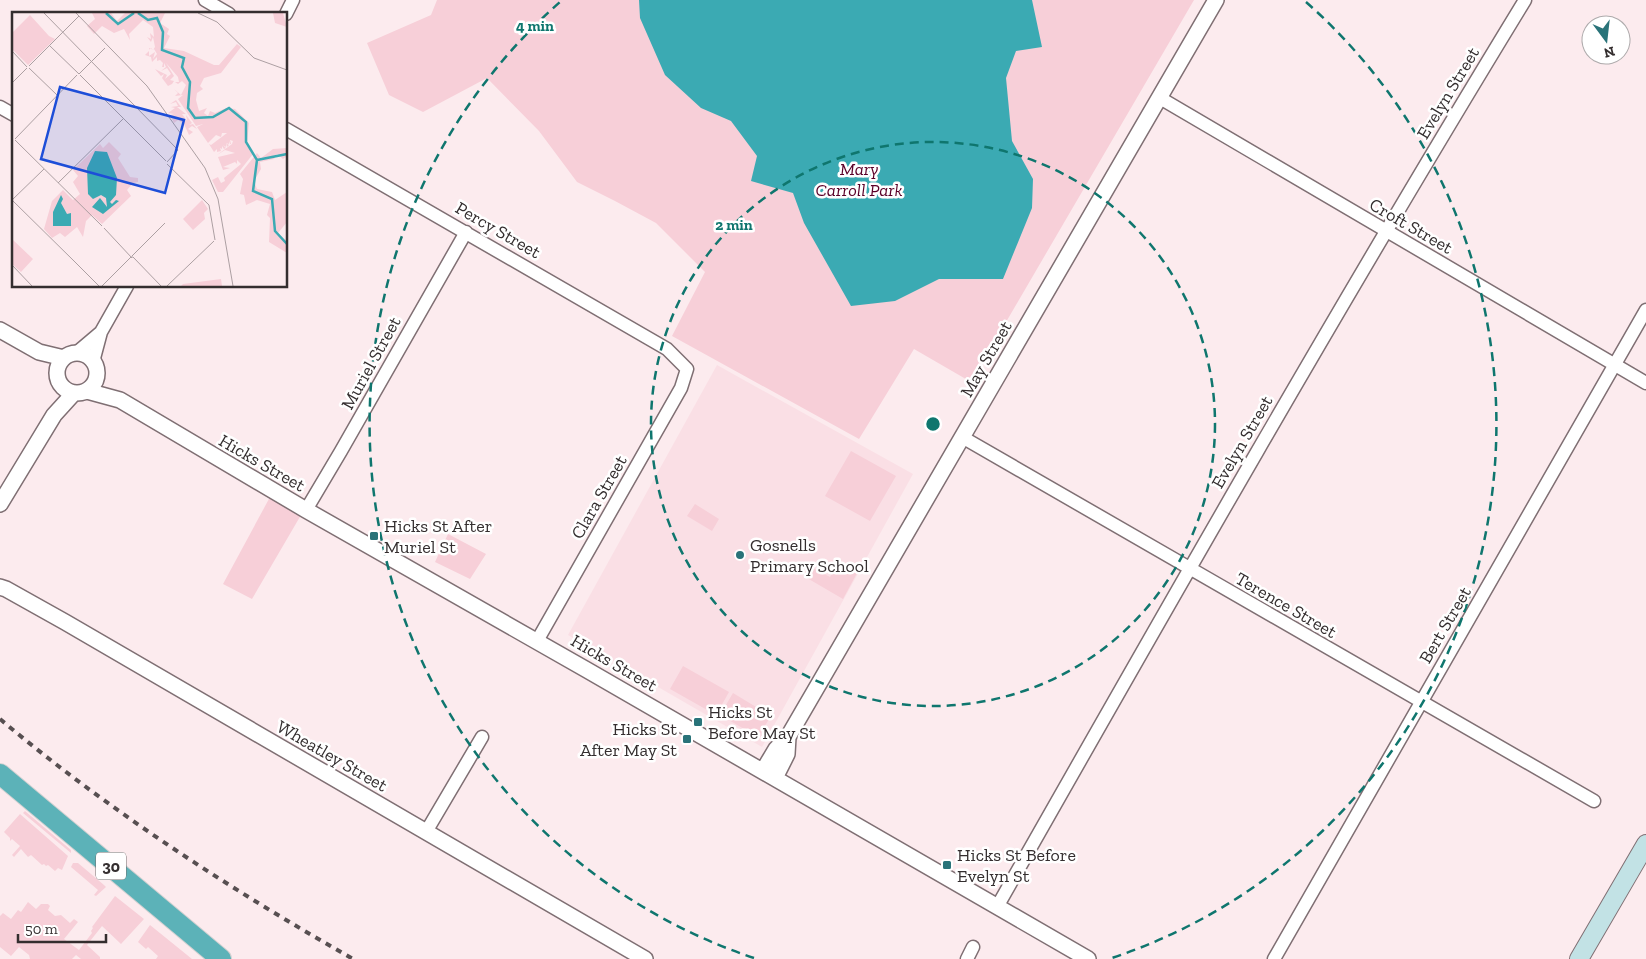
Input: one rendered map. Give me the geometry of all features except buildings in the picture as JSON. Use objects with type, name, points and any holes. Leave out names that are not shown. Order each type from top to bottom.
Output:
[{"type":"highway","name":"30","points":[[0,774],[221,959]]},
{"type":"main road","points":[[1579,959],[1646,844]]},
{"type":"street","points":[[205,0],[226,12]]},
{"type":"street","points":[[287,12],[294,0]]},
{"type":"street","name":"May Street","points":[[769,775],[776,749],[788,737],[1216,0]]},
{"type":"street","name":"Evelyn Street","points":[[997,906],[1385,231],[1525,0]]},
{"type":"street","name":"Croft Street","points":[[1160,98],[1646,383]]},
{"type":"street","points":[[0,107],[12,114]]},
{"type":"street","name":"Percy Street","points":[[288,130],[668,349],[686,369]]},
{"type":"street","name":"Muriel Street","points":[[306,510],[466,232]]},
{"type":"street","points":[[54,415],[58,367],[100,332],[126,288]]},
{"type":"street","name":"Bert Street","points":[[1274,959],[1646,310]]},
{"type":"street","points":[[0,330],[38,352],[58,377],[65,390],[80,392]]},
{"type":"street","points":[[0,504],[54,415],[94,382],[100,332]]},
{"type":"street","points":[[38,352],[88,357],[95,366]]},
{"type":"street","name":"Hicks Street","points":[[95,366],[120,400]]},
{"type":"street","name":"Clara Street","points":[[537,641],[681,388],[686,369]]},
{"type":"street","name":"Hicks Street","points":[[80,392],[120,400],[306,510],[1088,959]]},
{"type":"street","name":"Terence Street","points":[[962,437],[1594,801]]},
{"type":"street","name":"Wheatley Street","points":[[2,585],[645,959]]},
{"type":"street","points":[[426,832],[482,737]]},
{"type":"street","points":[[967,959],[973,947]]},
{"type":"shaded area","name":"Gosnells Primary School","points":[[717,365],[913,474],[762,747],[568,635]]},
{"type":"green space","name":"Mary Carroll Park","points":[[437,0],[1194,0],[971,382],[914,349],[859,439],[672,336],[705,272],[656,223],[577,182],[539,131],[487,78],[423,112],[389,95],[367,43],[431,15]]},
{"type":"green space","points":[[851,451],[896,476],[870,521],[825,496]]},
{"type":"green space","points":[[270,497],[301,515],[252,599],[223,584]]},
{"type":"green space","points":[[695,504],[719,519],[712,531],[687,516]]},
{"type":"green space","points":[[448,534],[486,554],[470,579],[435,562]]},
{"type":"green space","points":[[838,562],[857,573],[843,599],[807,578],[813,568],[830,577]]},
{"type":"green space","points":[[683,666],[729,692],[716,715],[670,689]]},
{"type":"green space","points":[[733,693],[771,716],[758,737],[720,715]]},
{"type":"green space","points":[[25,811],[71,850],[71,853],[23,813]]},
{"type":"green space","points":[[20,814],[68,856],[62,870],[58,868],[55,871],[48,865],[42,865],[31,855],[28,857],[21,849],[14,857],[12,855],[20,846],[12,839],[10,841],[10,838],[4,832]]},
{"type":"green space","points":[[73,863],[78,863],[106,887],[96,896],[94,895],[98,890],[71,867]]},
{"type":"green space","points":[[115,896],[144,919],[121,944],[102,926],[87,945],[100,959],[81,959],[76,955],[72,959],[30,959],[29,955],[19,947],[11,956],[0,947],[0,916],[3,913],[11,919],[18,910],[21,912],[28,902],[36,909],[41,904],[48,904],[50,906],[48,910],[55,916],[61,915],[70,923],[74,919],[78,922],[64,939],[79,950],[92,933],[92,927]]},
{"type":"green space","points":[[150,925],[192,959],[156,959],[158,956],[148,947],[146,949],[138,942]]},
{"type":"water","points":[[639,0],[1032,0],[1042,47],[1016,51],[1006,78],[1012,141],[1033,179],[1032,208],[1003,279],[939,279],[895,301],[851,306],[804,223],[793,193],[751,181],[757,156],[731,121],[701,108],[665,75],[640,18]]},
{"type":"railway","points":[[0,719],[83,785],[171,847],[261,905],[353,959]]},
{"type":"place","name":"Hicks St After Muriel St","points":[[374,536]]},
{"type":"place","name":"Gosnells Primary School","points":[[740,555]]},
{"type":"place","name":"Hicks St Before May St","points":[[698,722]]},
{"type":"place","name":"Hicks St After May St","points":[[687,739]]},
{"type":"place","name":"Hicks St Before Evelyn St","points":[[947,865]]}]
